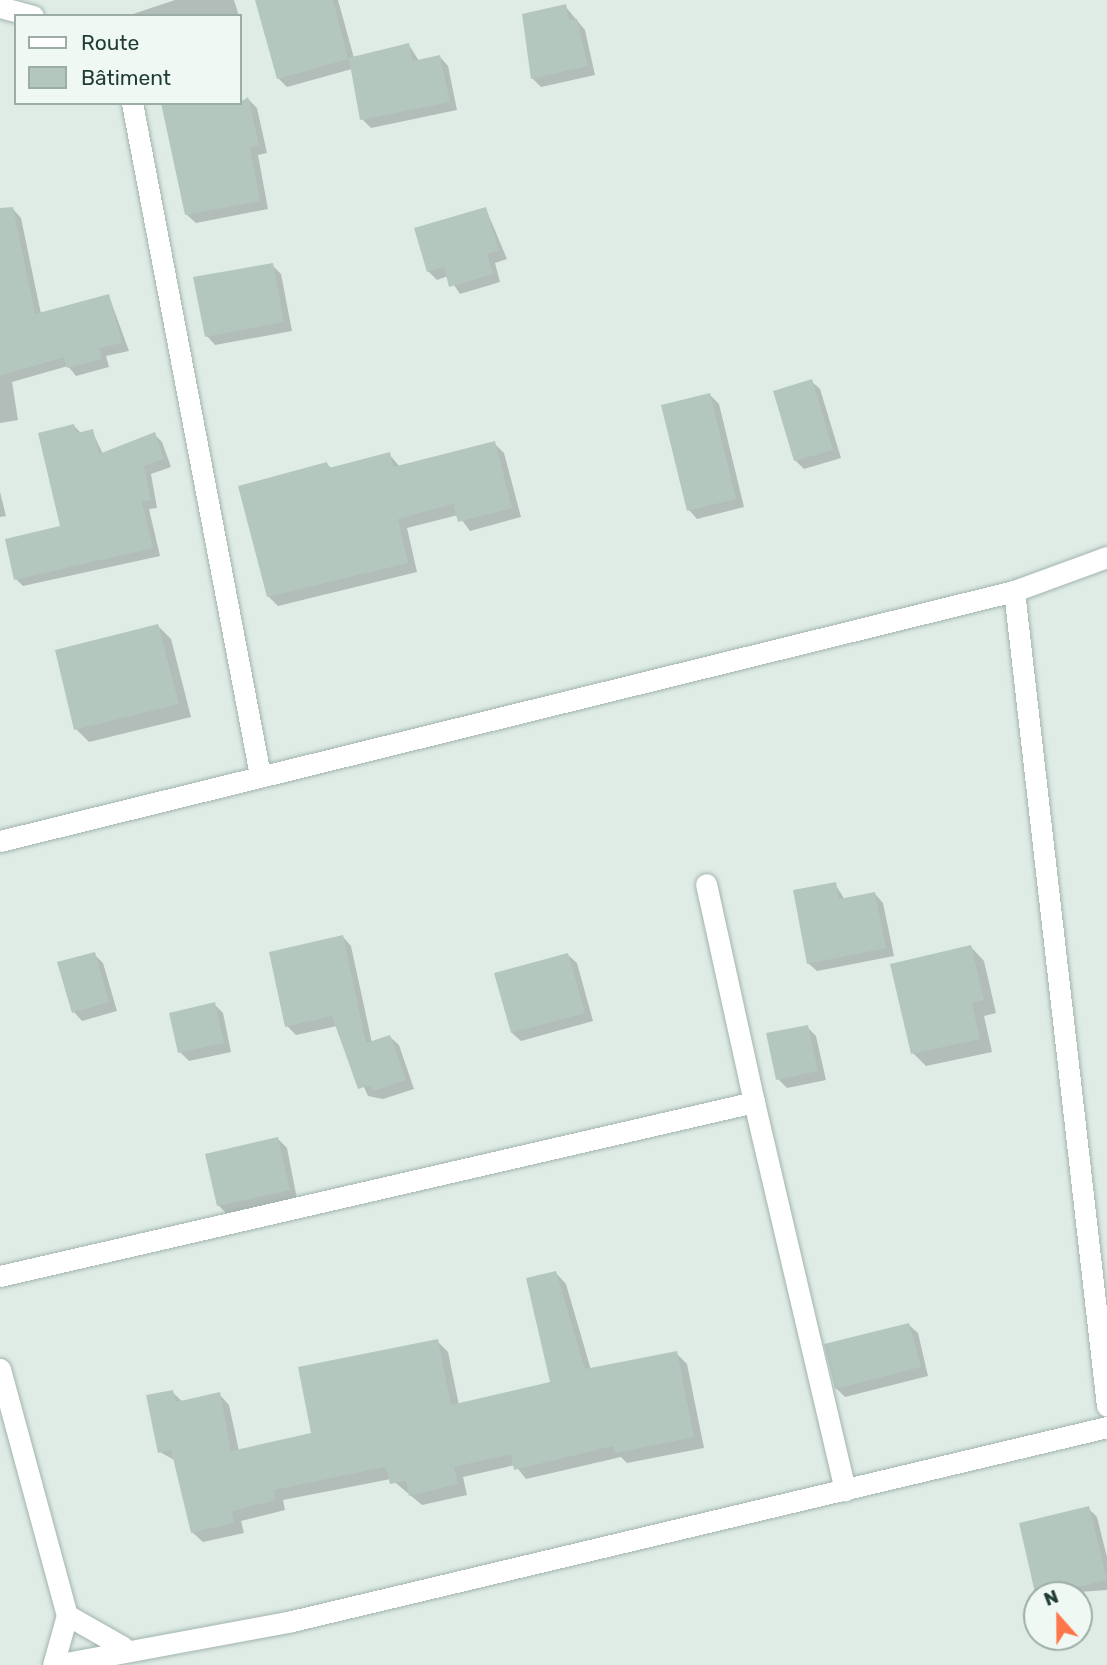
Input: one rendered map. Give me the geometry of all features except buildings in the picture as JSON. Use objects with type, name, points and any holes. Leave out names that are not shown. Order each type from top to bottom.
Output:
[{"type":"street","points":[[0,7],[26,14]]},
{"type":"street","points":[[132,105],[260,775]]},
{"type":"street","points":[[0,841],[1014,591],[1107,558]]},
{"type":"street","points":[[1014,591],[1107,1406]]},
{"type":"street","points":[[706,884],[845,1489]]},
{"type":"street","points":[[0,1276],[754,1102]]},
{"type":"street","points":[[0,1369],[67,1615],[54,1665],[124,1647],[292,1621],[1107,1427]]},
{"type":"street","points":[[67,1615],[124,1647]]}]
